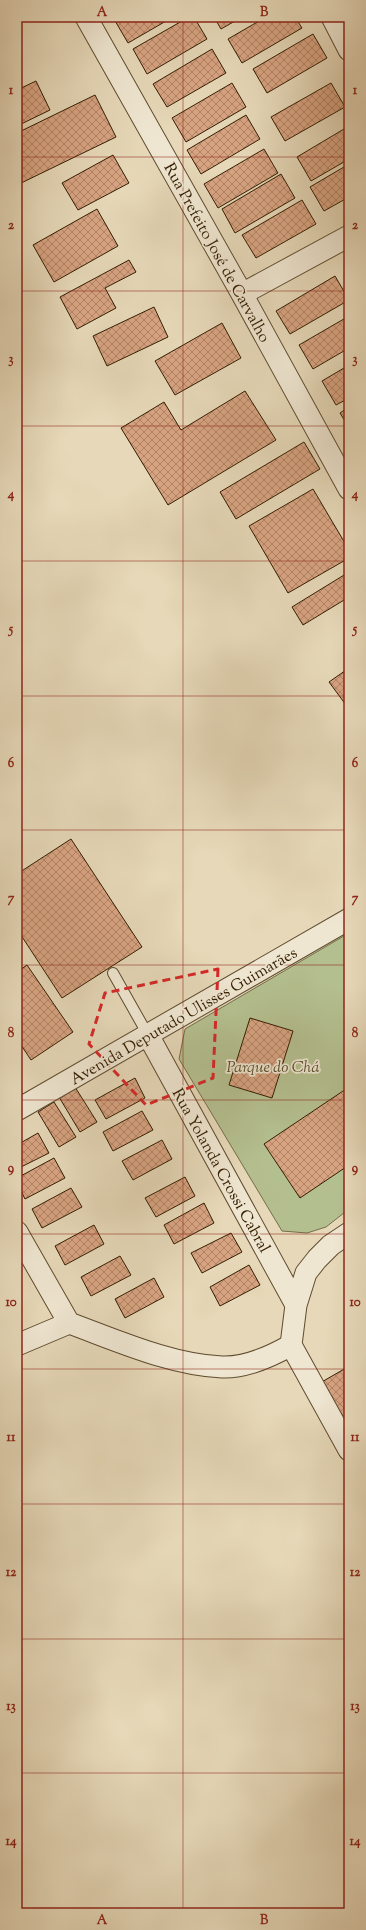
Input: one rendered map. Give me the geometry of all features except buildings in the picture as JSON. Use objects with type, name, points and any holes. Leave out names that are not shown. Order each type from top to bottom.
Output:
[{"type":"street","name":"Rua Prefeito José de Carvalho","points":[[86,17],[242,294],[349,489]]},
{"type":"street","points":[[332,17],[349,50]]},
{"type":"street","points":[[242,294],[349,236]]},
{"type":"street","name":"Avenida Deputado Ulisses Guimarães","points":[[17,1110],[349,919]]},
{"type":"street","name":"Rua Yolanda Crossi Cabral","points":[[148,1035],[296,1305]]},
{"type":"street","points":[[17,1232],[69,1322],[166,1358],[222,1367],[252,1362],[270,1357],[291,1345]]},
{"type":"street","points":[[349,1233],[331,1245],[306,1273],[296,1305],[291,1345],[349,1450]]},
{"type":"street","points":[[17,1345],[69,1322]]},
{"type":"lane","points":[[113,973],[148,1035]]},
{"type":"highlighted area","points":[[218,969],[213,1078],[146,1105],[89,1044],[105,993]]},
{"type":"green space","name":"Parque do Chá","points":[[349,933],[349,1209],[326,1227],[307,1233],[282,1231],[179,1059],[185,1029]]}]
